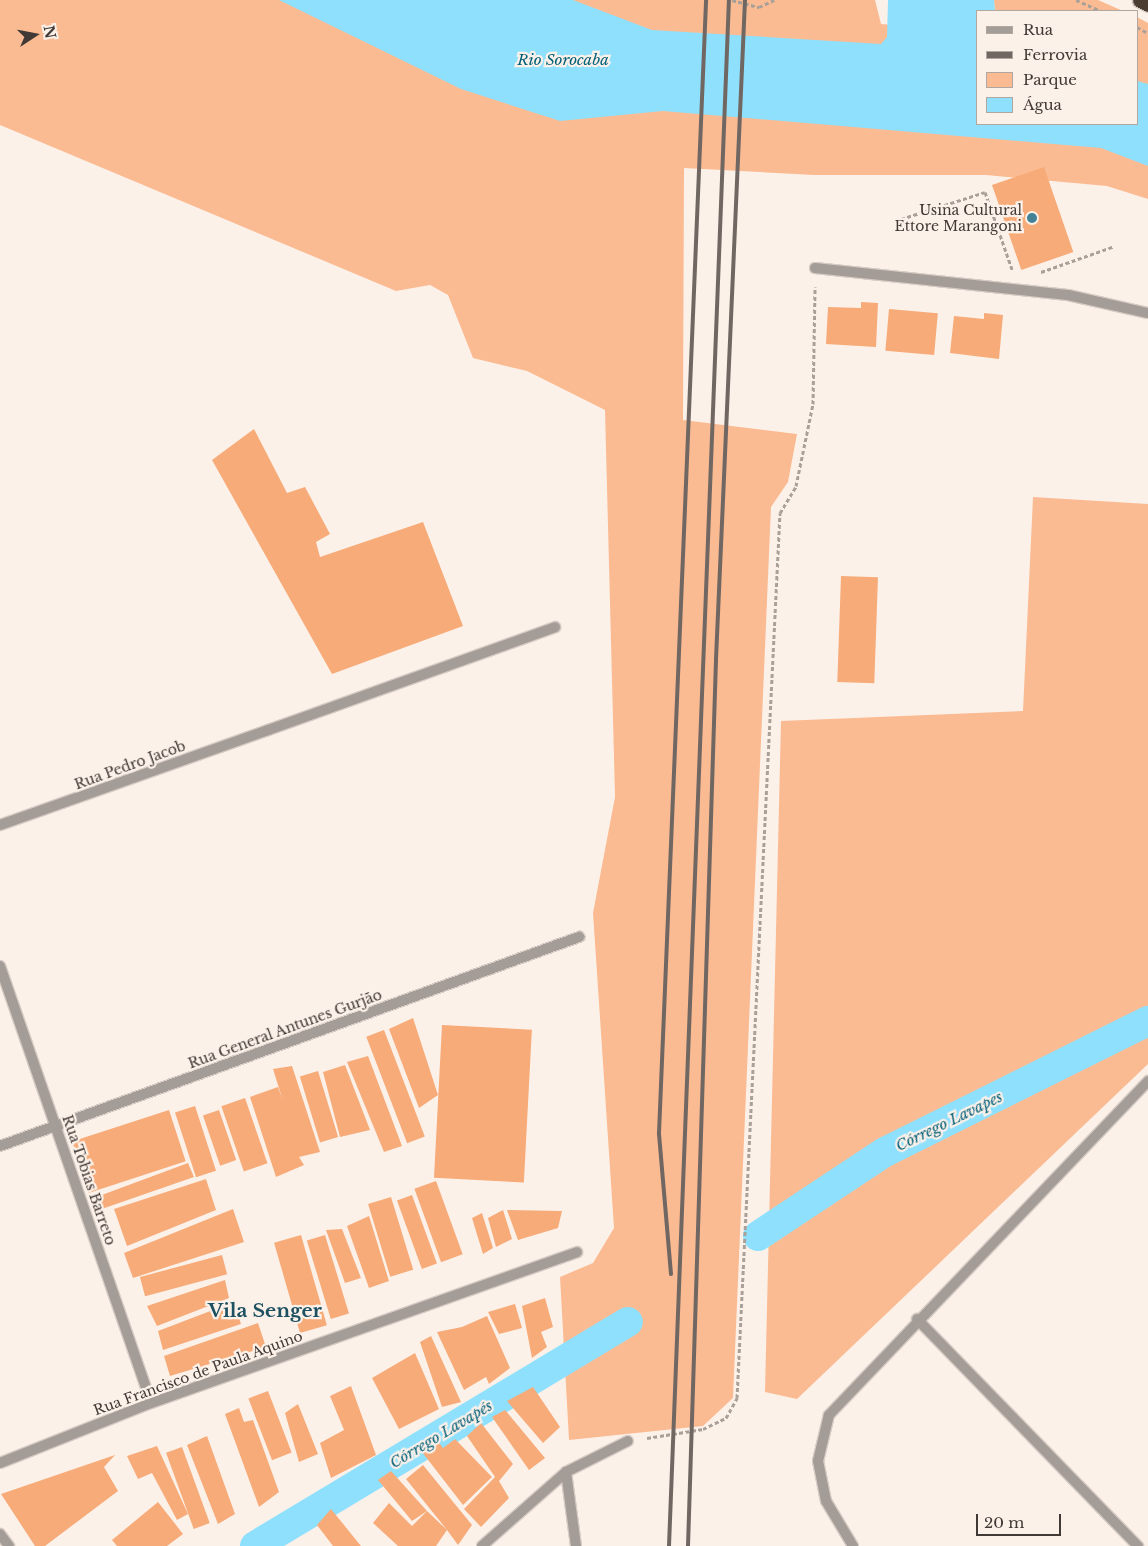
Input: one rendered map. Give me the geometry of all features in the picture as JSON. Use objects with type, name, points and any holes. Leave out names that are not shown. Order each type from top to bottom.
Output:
[{"type":"highway","points":[[1140,0],[1148,4]]},
{"type":"street","points":[[816,268],[1068,295],[1148,313]]},
{"type":"street","name":"Rua Pedro Jacob","points":[[0,825],[554,626]]},
{"type":"street","name":"Rua General Antunes Gurjão","points":[[0,1146],[579,937]]},
{"type":"street","name":"Rua Tobias Barreto","points":[[0,966],[57,1126],[151,1403]]},
{"type":"street","points":[[853,1546],[826,1501],[818,1461],[829,1415],[918,1319],[1148,1081]]},
{"type":"street","name":"Rua Francisco de Paula Aquino","points":[[0,1463],[151,1403],[577,1252]]},
{"type":"street","points":[[918,1319],[1138,1546]]},
{"type":"street","points":[[482,1546],[566,1472],[628,1441]]},
{"type":"street","points":[[566,1472],[576,1546]]},
{"type":"street","points":[[0,1534],[9,1546]]},
{"type":"path","points":[[732,0],[759,7],[774,0]]},
{"type":"path","points":[[1076,0],[1099,10]]},
{"type":"path","points":[[901,219],[985,192],[1013,272]]},
{"type":"path","points":[[1034,274],[1115,246]]},
{"type":"path","points":[[628,1441],[703,1429],[726,1418],[737,1398],[780,513],[796,486],[813,404],[816,268]]},
{"type":"green space","points":[[0,0],[875,0],[881,24],[976,32],[976,125],[1138,125],[1138,18],[1148,23],[1148,199],[1107,186],[986,175],[814,175],[684,168],[683,420],[797,434],[788,482],[771,507],[733,1398],[703,1426],[569,1440],[560,1277],[593,1263],[614,1228],[593,913],[615,797],[605,410],[527,371],[473,358],[448,295],[430,285],[396,291],[0,125]]},
{"type":"green space","points":[[994,0],[1098,0],[1121,10],[995,10]]},
{"type":"green space","points":[[1033,497],[1148,504],[1148,1064],[797,1399],[765,1392],[781,721],[1023,711]]},
{"type":"water","name":"Rio Sorocaba","points":[[279,0],[573,0],[652,30],[881,44],[887,37],[888,0],[994,0],[995,10],[976,10],[976,125],[1138,125],[1138,81],[1148,84],[1148,166],[1101,148],[663,111],[560,121],[461,89]]},
{"type":"building","name":"Usina Cultural Ettore Marangoni","points":[[1044,167],[1073,252],[1021,270],[992,185]]},
{"type":"building","points":[[861,302],[878,303],[876,347],[826,344],[828,307],[861,308]]},
{"type":"building","points":[[889,309],[938,313],[934,355],[885,351]]},
{"type":"building","points":[[984,313],[1003,315],[999,359],[950,353],[954,316],[984,319]]},
{"type":"building","points":[[254,429],[287,493],[305,487],[330,534],[316,542],[320,557],[423,522],[463,626],[332,674],[212,460]]},
{"type":"building","points":[[841,576],[878,577],[874,683],[837,682]]},
{"type":"building","points":[[413,1018],[438,1095],[419,1108],[389,1029]]},
{"type":"building","points":[[442,1025],[532,1030],[524,1183],[434,1178]]},
{"type":"building","points":[[384,1030],[425,1136],[407,1143],[366,1037]]},
{"type":"building","points":[[368,1056],[402,1146],[384,1152],[347,1062]]},
{"type":"building","points":[[345,1065],[370,1130],[340,1137],[323,1072]]},
{"type":"building","points":[[292,1066],[320,1152],[299,1157],[304,1165],[276,1177],[250,1097],[278,1087],[283,1101],[273,1069]]},
{"type":"building","points":[[318,1071],[338,1137],[320,1143],[300,1077]]},
{"type":"building","points":[[245,1098],[267,1163],[244,1171],[221,1106]]},
{"type":"building","points":[[195,1106],[216,1171],[196,1177],[175,1112]]},
{"type":"building","points":[[169,1110],[186,1161],[89,1193],[72,1142]]},
{"type":"building","points":[[219,1110],[236,1160],[220,1166],[203,1116]]},
{"type":"building","points":[[188,1163],[194,1177],[96,1211],[91,1199]]},
{"type":"building","points":[[206,1179],[216,1210],[127,1246],[114,1209]]},
{"type":"building","points":[[436,1181],[463,1254],[441,1262],[414,1189]]},
{"type":"building","points":[[412,1195],[437,1264],[422,1269],[397,1200]]},
{"type":"building","points":[[391,1197],[413,1270],[390,1277],[368,1204]]},
{"type":"building","points":[[233,1209],[244,1242],[133,1278],[124,1253]]},
{"type":"building","points":[[503,1210],[512,1239],[496,1247],[488,1218]]},
{"type":"building","points":[[507,1210],[562,1211],[558,1228],[518,1240]]},
{"type":"building","points":[[482,1213],[493,1248],[483,1254],[472,1218]]},
{"type":"building","points":[[369,1216],[389,1281],[369,1288],[347,1226]]},
{"type":"building","points":[[342,1229],[361,1278],[345,1283],[326,1230]]},
{"type":"building","points":[[301,1235],[327,1325],[300,1333],[274,1243]]},
{"type":"building","points":[[325,1235],[349,1313],[331,1319],[307,1241]]},
{"type":"building","points":[[222,1255],[227,1274],[145,1296],[140,1277]]},
{"type":"building","points":[[225,1280],[229,1298],[157,1326],[147,1306]]},
{"type":"building","points":[[545,1298],[553,1327],[541,1332],[547,1347],[532,1358],[522,1306]]},
{"type":"building","points":[[234,1302],[241,1324],[163,1350],[158,1331]]},
{"type":"building","points":[[515,1304],[522,1328],[499,1334],[488,1312]]},
{"type":"building","points":[[487,1316],[510,1368],[489,1384],[486,1377],[464,1390],[437,1332],[462,1327]]},
{"type":"building","points":[[258,1323],[266,1347],[170,1376],[164,1356]]},
{"type":"building","points":[[431,1336],[461,1402],[442,1407],[420,1342]]},
{"type":"building","points":[[415,1353],[439,1409],[399,1429],[372,1378]]},
{"type":"building","points":[[351,1386],[376,1455],[331,1478],[320,1443],[344,1430],[330,1396]]},
{"type":"building","points":[[533,1387],[560,1427],[543,1443],[507,1401]]},
{"type":"building","points":[[268,1391],[292,1453],[272,1460],[248,1399]]},
{"type":"building","points":[[298,1404],[318,1454],[299,1462],[285,1413]]},
{"type":"building","points":[[239,1408],[244,1422],[253,1420],[279,1492],[259,1507],[225,1414]]},
{"type":"building","points":[[505,1410],[545,1458],[529,1470],[492,1417]]},
{"type":"building","points":[[481,1423],[513,1464],[499,1481],[509,1498],[481,1527],[464,1509],[495,1477],[467,1436]]},
{"type":"building","points":[[207,1436],[235,1514],[218,1524],[187,1445]]},
{"type":"building","points":[[455,1439],[492,1477],[463,1505],[422,1452],[437,1440],[443,1448]]},
{"type":"building","points":[[157,1446],[188,1514],[177,1520],[152,1473],[138,1479],[127,1456]]},
{"type":"building","points":[[182,1447],[210,1523],[194,1529],[166,1453]]},
{"type":"building","points":[[115,1455],[104,1467],[118,1491],[45,1546],[35,1546],[1,1494]]},
{"type":"building","points":[[423,1465],[472,1525],[458,1545],[406,1479]]},
{"type":"building","points":[[391,1471],[427,1511],[412,1521],[378,1480]]},
{"type":"building","points":[[158,1502],[183,1534],[167,1546],[117,1546],[112,1540]]},
{"type":"building","points":[[389,1503],[412,1526],[427,1511],[447,1530],[436,1546],[398,1546],[373,1523]]},
{"type":"building","points":[[331,1509],[361,1546],[333,1546],[317,1525]]},
{"type":"waterway","name":"Córrego Lavapes","points":[[758,1236],[885,1152],[1148,1021]]},
{"type":"waterway","name":"Córrego Lavapés","points":[[255,1546],[628,1322]]},
{"type":"railway","points":[[671,1274],[659,1133],[706,0]]},
{"type":"railway","points":[[669,1546],[729,0]]},
{"type":"railway","points":[[688,1546],[716,659],[745,0]]},
{"type":"place","name":"Usina Cultural Ettore Marangoni","points":[[1032,218]]},
{"type":"district","name":"Vila Senger","points":[[265,1311]]}]
